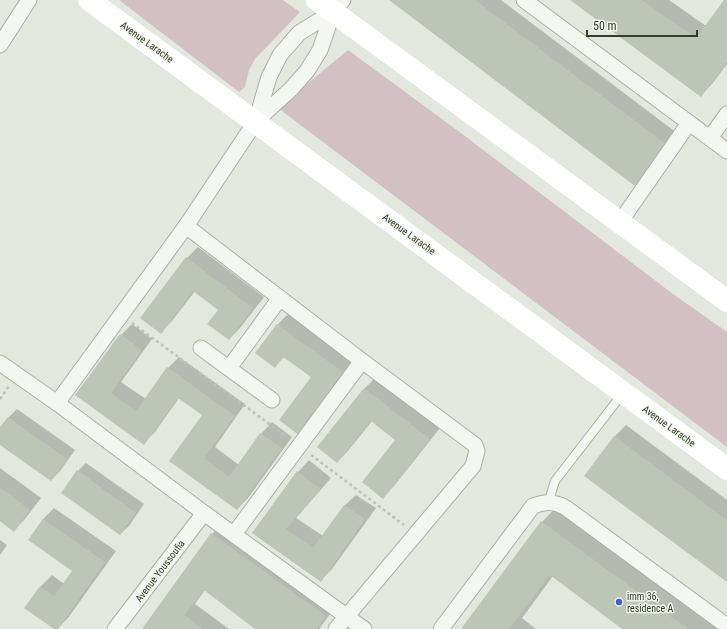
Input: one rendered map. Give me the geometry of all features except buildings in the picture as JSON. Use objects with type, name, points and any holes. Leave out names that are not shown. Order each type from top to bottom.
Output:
[{"type":"main road","name":"Avenue Larache","points":[[89,0],[727,469]]},
{"type":"main road","points":[[331,4],[727,301]]},
{"type":"street","points":[[0,45],[29,0]]},
{"type":"street","points":[[524,0],[727,151]]},
{"type":"street","points":[[256,122],[269,77],[280,55],[299,33],[331,4]]},
{"type":"street","points":[[57,403],[186,226],[256,122],[291,89],[307,71],[320,50],[331,4]]},
{"type":"street","points":[[710,138],[727,114]]},
{"type":"street","points":[[620,222],[689,123]]},
{"type":"street","points":[[186,226],[362,361],[475,445],[477,451],[473,466],[336,629]]},
{"type":"street","points":[[229,368],[280,298]]},
{"type":"street","points":[[201,348],[272,400]]},
{"type":"street","points":[[234,534],[362,361]]},
{"type":"street","points":[[0,363],[57,403],[204,513],[364,629]]},
{"type":"street","points":[[441,629],[533,506],[544,502],[556,503],[566,508],[727,626]]},
{"type":"street","name":"Avenue Youssoufia","points":[[115,629],[204,513]]},
{"type":"lane","points":[[550,502],[555,481],[623,392]]},
{"type":"path","points":[[121,315],[416,534]]},
{"type":"shaded area","points":[[119,0],[283,0],[300,12],[255,59],[249,70],[245,87],[239,92]]},
{"type":"shaded area","points":[[348,50],[461,133],[673,294],[727,332],[727,447],[278,108]]},
{"type":"place","name":"imm 36, residence A","points":[[619,602]]}]
